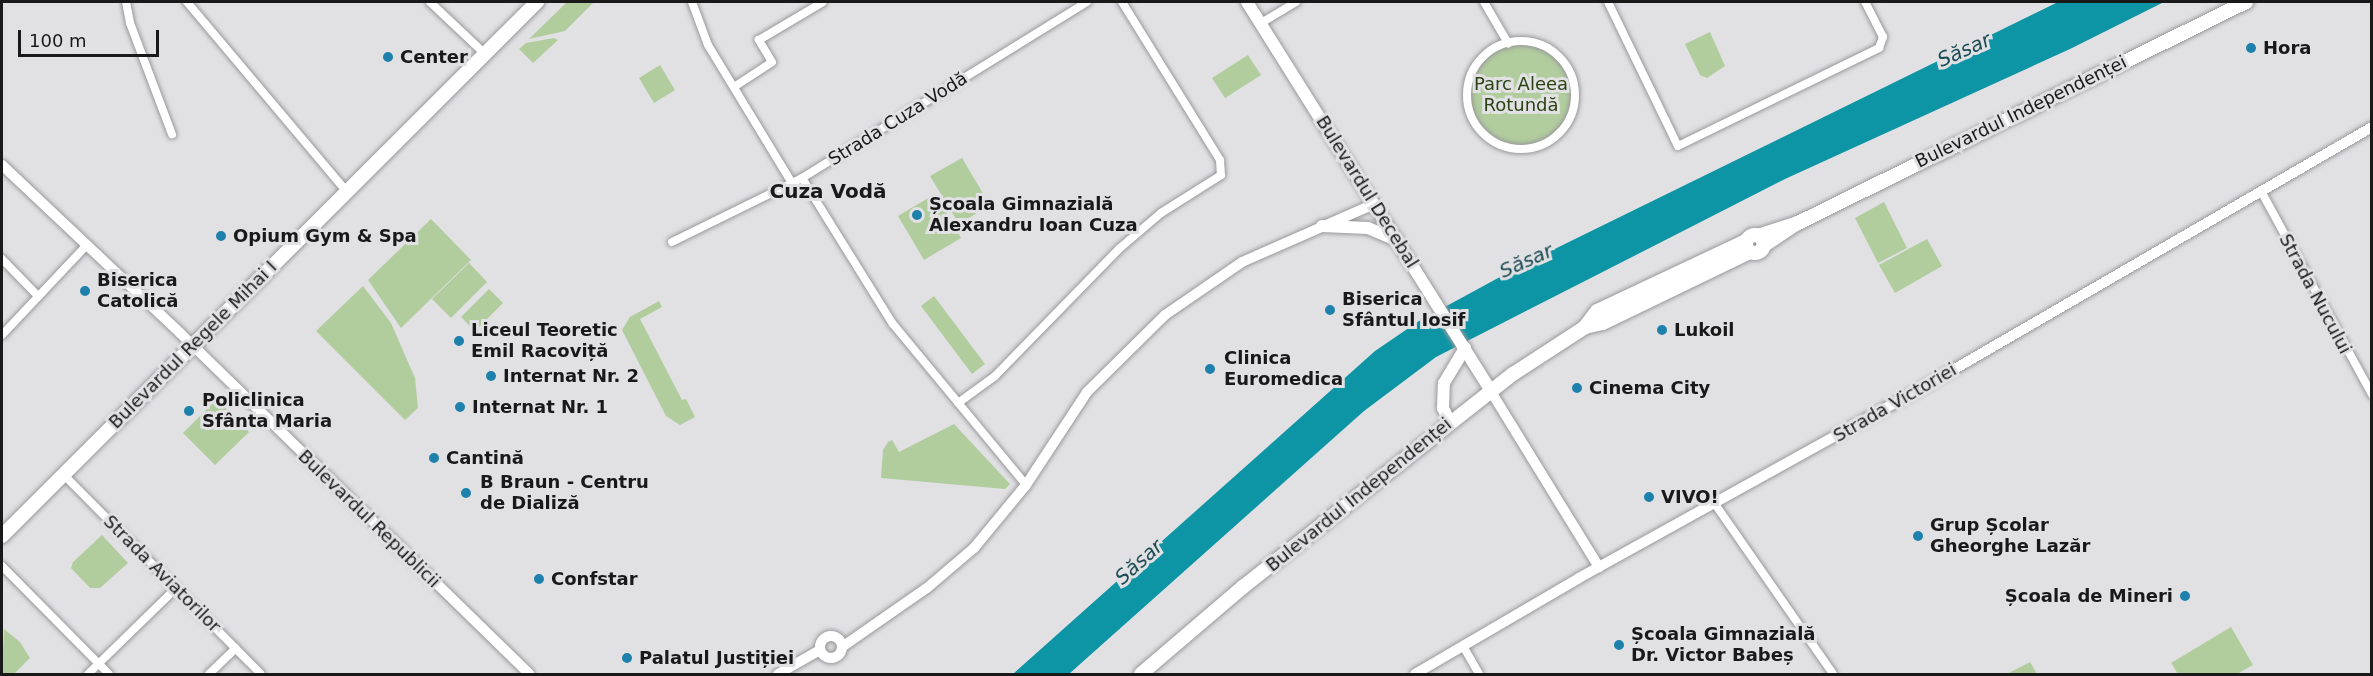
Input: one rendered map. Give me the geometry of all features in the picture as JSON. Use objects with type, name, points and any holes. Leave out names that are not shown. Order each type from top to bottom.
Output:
[{"type":"main road","name":"Bulevardul Regele Mihai I","points":[[2,536],[537,2]]},
{"type":"main road","name":"Bulevardul Decebal","points":[[1247,2],[1490,390]]},
{"type":"main road","name":"Bulevardul Independenței","points":[[1141,675],[1243,587],[1490,390],[1585,327],[1598,311],[1796,224],[2246,2]]},
{"type":"main road","points":[[1322,226],[1368,228],[1398,241]]},
{"type":"main road","points":[[1450,422],[1443,408],[1444,383],[1465,348]]},
{"type":"street","points":[[126,2],[130,23],[172,134]]},
{"type":"street","points":[[187,2],[346,191]]},
{"type":"street","points":[[430,2],[485,54]]},
{"type":"street","points":[[692,2],[708,45],[792,183]]},
{"type":"street","points":[[734,87],[772,62],[759,40],[823,2]]},
{"type":"street","name":"Strada Cuza Vodă","points":[[672,242],[802,178],[1087,2]]},
{"type":"street","points":[[958,403],[995,376],[1128,241],[1161,213],[1216,180],[1222,167],[1220,160],[1122,2]]},
{"type":"street","points":[[1261,23],[1296,2]]},
{"type":"street","points":[[1484,2],[1508,43]]},
{"type":"street","points":[[1608,2],[1678,146],[1879,48],[1883,37],[1865,2]]},
{"type":"street","points":[[1508,43],[1533,43],[1550,50],[1563,62],[1574,86],[1574,103],[1567,123],[1551,140],[1535,147],[1500,145],[1479,129],[1470,114],[1467,88],[1473,71],[1490,51],[1508,43]]},
{"type":"street","name":"Strada Victoriei","points":[[1415,675],[1599,567],[1715,504],[2372,127]]},
{"type":"street","name":"Bulevardul Republicii","points":[[2,165],[193,346],[529,675]]},
{"type":"street","points":[[802,178],[878,304],[1026,485]]},
{"type":"street","name":"Strada Nucului","points":[[2261,190],[2372,395]]},
{"type":"street","points":[[778,675],[822,653],[836,657],[841,643],[866,629],[959,562],[1026,485],[1087,392],[1146,331],[1227,271],[1374,204]]},
{"type":"street","points":[[2,335],[86,246]]},
{"type":"street","points":[[2,259],[38,296]]},
{"type":"street","name":"Bulevardul Decebal","points":[[1490,390],[1599,567]]},
{"type":"street","name":"Strada Aviatorilor","points":[[66,472],[261,675]]},
{"type":"street","points":[[1715,504],[1833,675]]},
{"type":"street","points":[[2,566],[109,675]]},
{"type":"street","points":[[88,675],[176,588]]},
{"type":"street","points":[[822,653],[825,638],[841,643]]},
{"type":"street","points":[[1463,646],[1479,675]]},
{"type":"street","points":[[209,675],[236,648]]},
{"type":"green space","points":[[567,2],[594,2],[565,31],[529,39]]},
{"type":"green space","points":[[1710,32],[1725,66],[1707,78],[1700,75],[1685,44]]},
{"type":"green space","points":[[554,38],[558,40],[533,63],[519,49],[526,43]]},
{"type":"green space","name":"Parc Aleea Rotundă","points":[[1521,44],[1541,48],[1557,59],[1568,75],[1572,95],[1568,115],[1557,131],[1541,142],[1521,146],[1501,142],[1485,131],[1474,115],[1470,95],[1474,75],[1485,59],[1501,48]]},
{"type":"green space","points":[[1248,55],[1261,75],[1225,98],[1212,78]]},
{"type":"green space","points":[[660,65],[675,90],[654,103],[639,78]]},
{"type":"green space","points":[[962,158],[990,205],[959,224],[930,176]]},
{"type":"green space","points":[[935,194],[961,238],[924,260],[898,216]]},
{"type":"green space","points":[[1884,202],[1907,248],[1878,263],[1855,218]]},
{"type":"green space","points":[[431,219],[471,260],[401,328],[368,280]]},
{"type":"green space","points":[[1927,239],[1942,266],[1895,293],[1879,265]]},
{"type":"green space","points":[[469,263],[487,282],[451,318],[432,299]]},
{"type":"green space","points":[[363,286],[391,323],[415,378],[418,408],[405,420],[316,331]]},
{"type":"green space","points":[[489,289],[503,303],[475,331],[461,317]]},
{"type":"green space","points":[[934,296],[985,364],[972,374],[921,306]]},
{"type":"green space","points":[[659,301],[662,307],[640,319],[682,400],[686,399],[695,417],[680,425],[666,416],[622,330],[630,317]]},
{"type":"green space","points":[[217,399],[249,432],[215,465],[183,433]]},
{"type":"green space","points":[[954,424],[1010,484],[1005,489],[881,478],[883,450],[888,442],[892,440],[899,452]]},
{"type":"green space","points":[[102,535],[128,563],[100,588],[90,588],[71,568],[73,562]]},
{"type":"green space","points":[[2231,627],[2253,665],[2237,674],[2178,674],[2171,663]]},
{"type":"green space","points":[[4,629],[20,642],[30,658],[14,674],[2,674]]},
{"type":"green space","points":[[2030,662],[2037,674],[2007,674]]},
{"type":"water","name":"Săsar","points":[[2058,2],[2164,2],[2070,49],[1785,179],[1436,357],[1364,411],[1069,674],[1013,674],[1375,351],[1419,321],[1522,265]]},
{"type":"place","name":"Hora","points":[[2251,48]]},
{"type":"place","name":"Center","points":[[388,57]]},
{"type":"place","name":"Școala Gimnazială Alexandru Ioan Cuza","points":[[917,215]]},
{"type":"place","name":"Opium Gym & Spa","points":[[221,236]]},
{"type":"place","name":"Biserica Catolică","points":[[85,291]]},
{"type":"place","name":"Biserica Sfântul Iosif","points":[[1330,310]]},
{"type":"place","name":"Lukoil","points":[[1662,330]]},
{"type":"place","name":"Liceul Teoretic Emil Racoviță","points":[[459,341]]},
{"type":"place","name":"Clinica Euromedica","points":[[1210,369]]},
{"type":"place","name":"Internat Nr. 2","points":[[491,376]]},
{"type":"place","name":"Cinema City","points":[[1577,388]]},
{"type":"place","name":"Internat Nr. 1","points":[[460,407]]},
{"type":"place","name":"Policlinica Sfânta Maria","points":[[189,411]]},
{"type":"place","name":"Cantină","points":[[434,458]]},
{"type":"place","name":"B Braun - Centru de Dializă","points":[[466,493]]},
{"type":"place","name":"VIVO!","points":[[1649,497]]},
{"type":"place","name":"Grup Școlar Gheorghe Lazăr","points":[[1918,536]]},
{"type":"place","name":"Confstar","points":[[539,579]]},
{"type":"place","name":"Școala de Mineri","points":[[2185,596]]},
{"type":"place","name":"Școala Gimnazială Dr. Victor Babeș","points":[[1619,645]]},
{"type":"place","name":"Palatul Justiției","points":[[627,658]]},
{"type":"district","name":"Cuza Vodă","points":[[828,191]]}]
